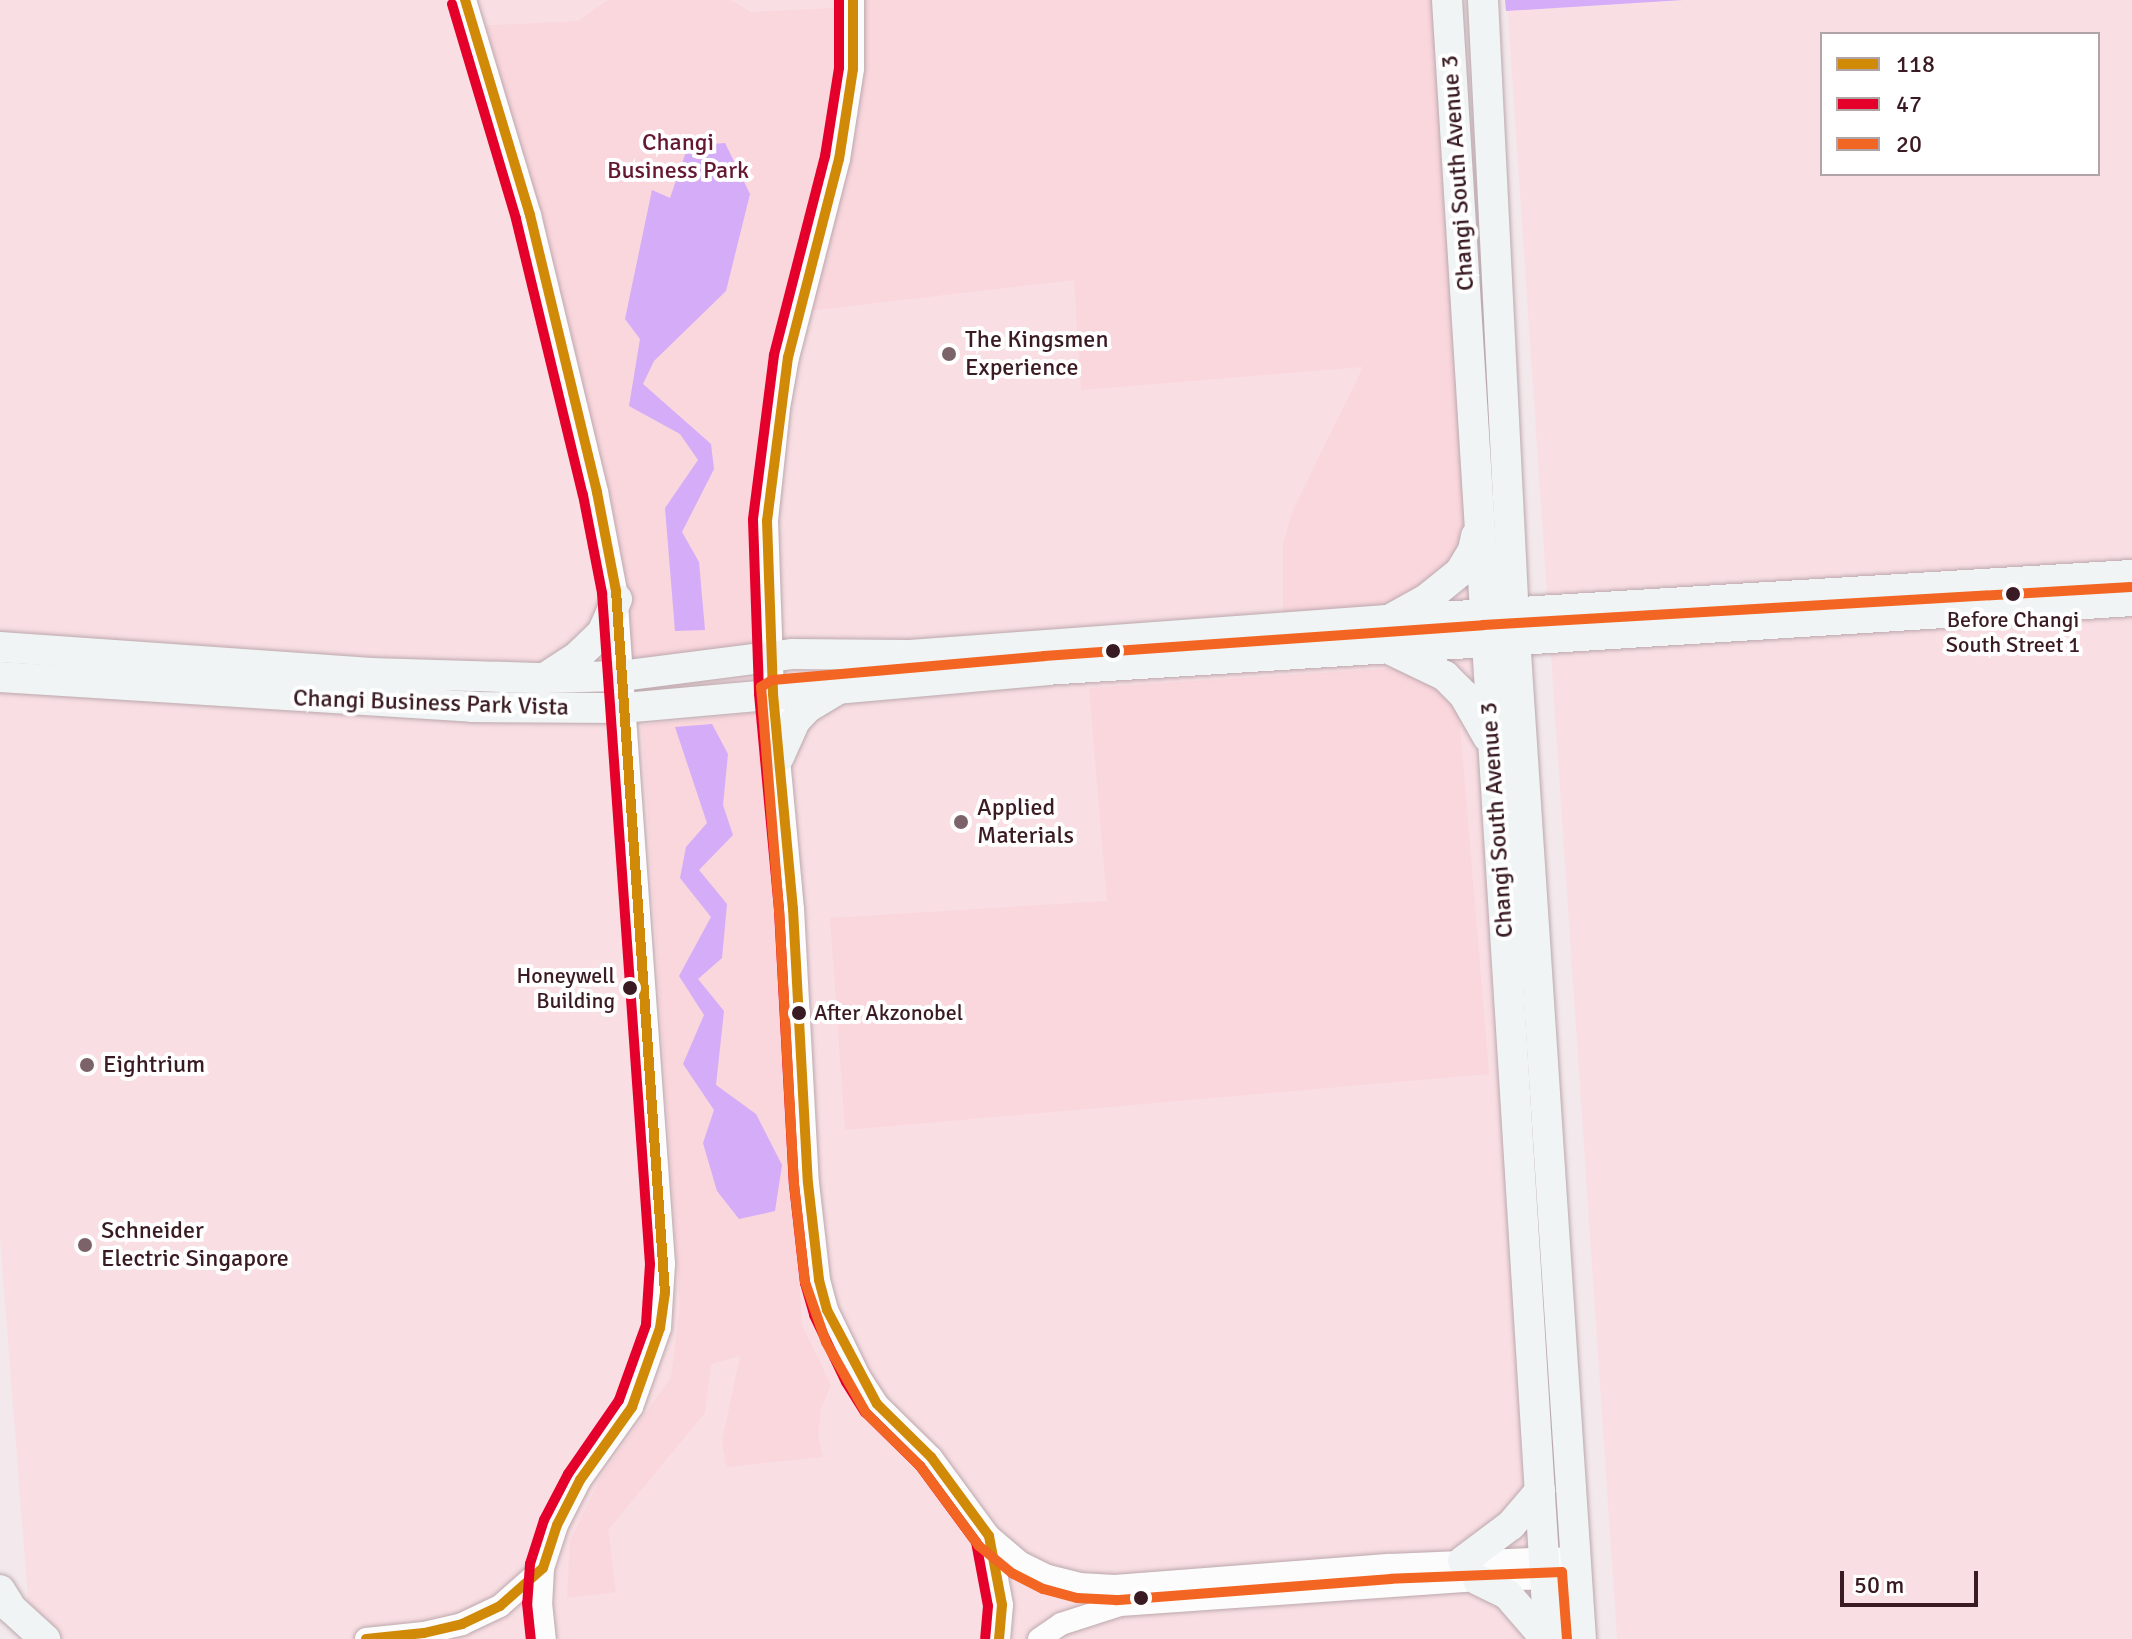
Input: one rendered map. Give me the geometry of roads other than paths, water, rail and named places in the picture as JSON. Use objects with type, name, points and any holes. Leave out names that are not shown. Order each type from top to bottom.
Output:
[{"type":"main road","name":"Changi South Avenue 3","points":[[1447,0],[1547,1639]]},
{"type":"main road","name":"Changi South Avenue 3","points":[[1483,0],[1514,625],[1581,1639]]},
{"type":"main road","points":[[1479,519],[1473,550],[1460,572],[1385,634],[1445,676],[1464,695],[1493,748]]},
{"type":"main road","points":[[1514,625],[2132,575]]},
{"type":"main road","points":[[544,678],[578,656],[602,633],[617,599]]},
{"type":"main road","points":[[1514,625],[2132,601]]},
{"type":"main road","name":"Changi Business Park Vista","points":[[0,647],[371,673],[544,678],[621,676],[771,657],[908,655],[1385,634],[1514,625]]},
{"type":"main road","name":"Changi Business Park Vista","points":[[3,678],[472,707],[623,708],[1385,634]]},
{"type":"main road","points":[[779,757],[795,721],[814,703],[841,688]]},
{"type":"main road","points":[[1540,1491],[1470,1570],[1507,1594],[1547,1639]]},
{"type":"main road","points":[[0,1590],[12,1609],[45,1639]]},
{"type":"street","points":[[465,0],[536,241],[597,492],[617,599],[623,708],[640,895],[665,1293],[660,1328],[632,1407],[580,1480],[557,1525],[543,1568],[541,1603],[545,1639]]},
{"type":"street","points":[[853,0],[853,69],[838,168],[796,323],[779,408],[767,521],[773,694],[793,909],[808,1183],[819,1280],[833,1323],[877,1404],[931,1457],[989,1536],[1021,1563],[1048,1576],[1079,1584],[1115,1586],[1576,1568]]},
{"type":"street","points":[[989,1536],[1002,1605],[999,1639]]},
{"type":"street","points":[[366,1639],[424,1633],[462,1624],[500,1606],[543,1568]]},
{"type":"street","points":[[1039,1639],[1061,1624],[1120,1605],[1470,1570]]},
{"type":"place","name":"The Kingsmen Experience","points":[[949,354]]},
{"type":"place","name":"Before Changi South Street 1","points":[[2013,594]]},
{"type":"place","name":"Applied Materials","points":[[961,822]]},
{"type":"place","name":"Honeywell Building","points":[[630,988]]},
{"type":"place","name":"After Akzonobel","points":[[799,1013]]},
{"type":"place","name":"Eightrium","points":[[87,1065]]},
{"type":"place","name":"Schneider Electric Singapore","points":[[85,1245]]},
{"type":"park label","name":"Changi Business Park","points":[[678,157]]}]
